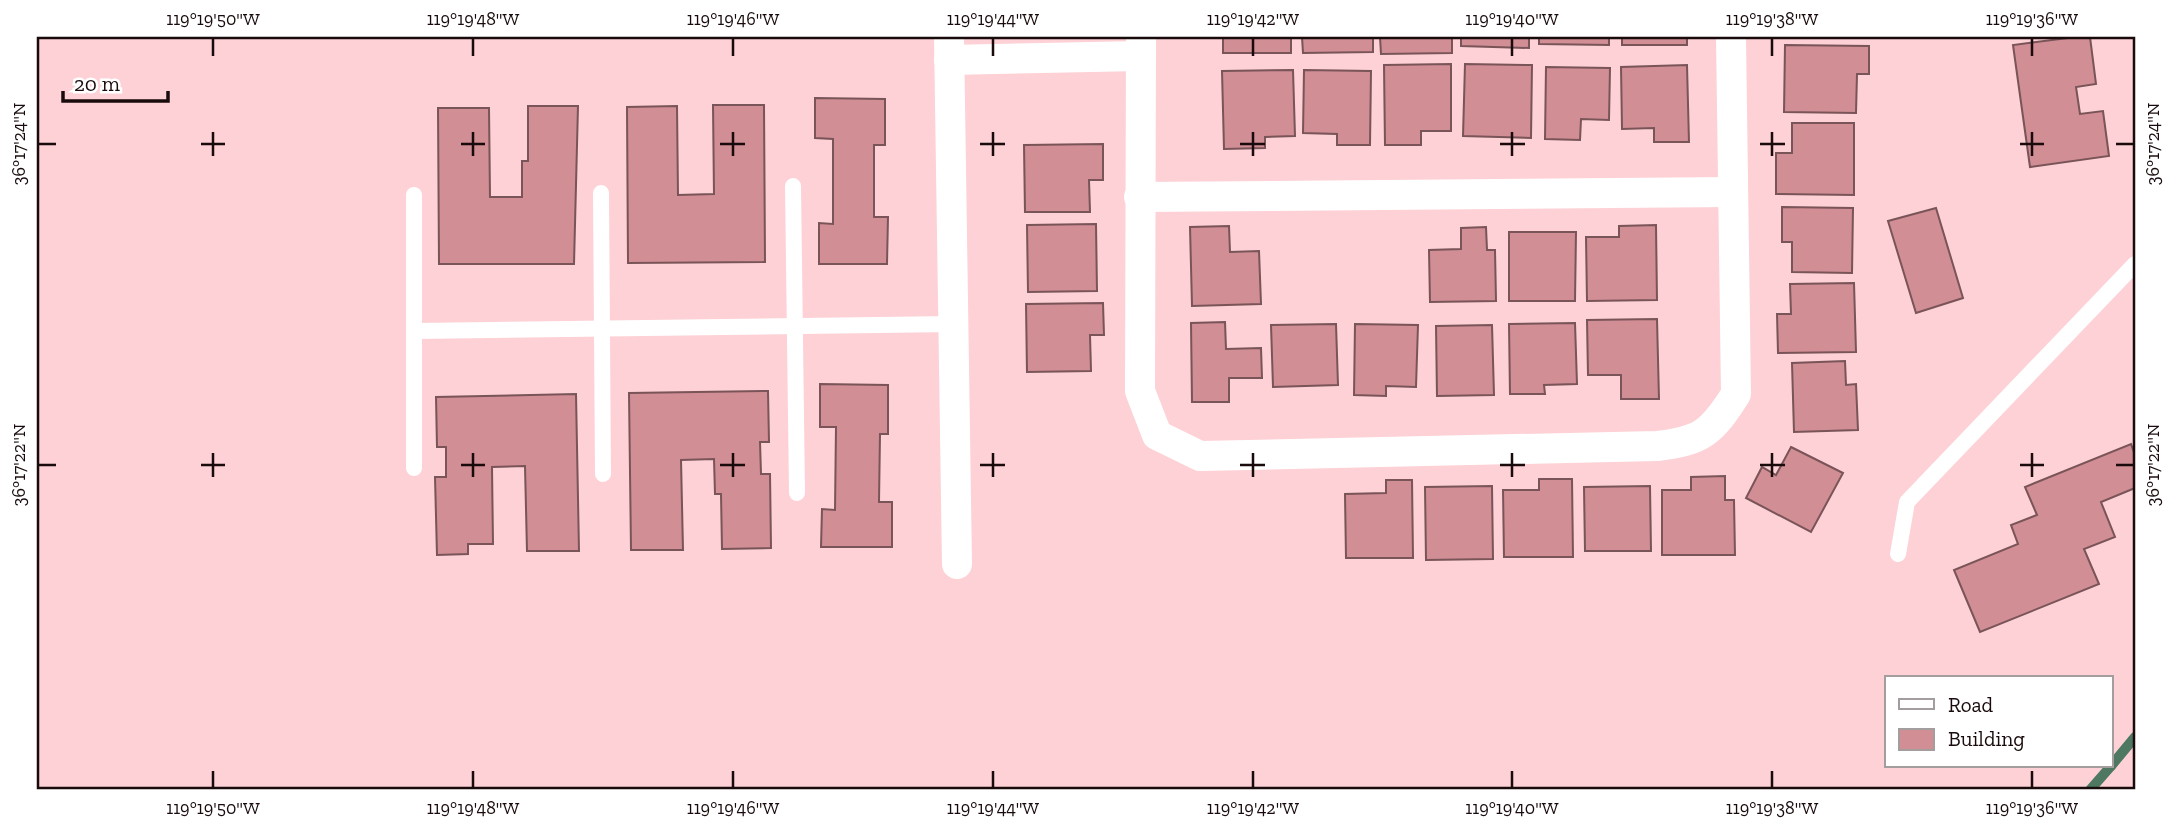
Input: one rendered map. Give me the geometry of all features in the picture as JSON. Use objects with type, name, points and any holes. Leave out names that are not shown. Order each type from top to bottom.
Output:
[{"type":"street","points":[[957,564],[949,48],[1141,46],[1140,391],[1157,435],[1200,456],[1657,446],[1688,443],[1706,434],[1736,394],[1731,37]]},
{"type":"street","points":[[1139,197],[1733,192]]},
{"type":"lane","points":[[793,186],[797,493]]},
{"type":"lane","points":[[601,193],[603,474]]},
{"type":"lane","points":[[414,195],[414,468]]},
{"type":"lane","points":[[1898,554],[1907,502],[2135,264]]},
{"type":"lane","points":[[415,331],[954,324]]},
{"type":"building","points":[[1223,37],[1291,37],[1291,53],[1223,53]]},
{"type":"building","points":[[1302,37],[1373,37],[1373,52],[1303,53]]},
{"type":"building","points":[[1380,37],[1452,37],[1452,53],[1381,54]]},
{"type":"building","points":[[1461,37],[1529,37],[1529,48],[1461,46]]},
{"type":"building","points":[[1539,37],[1609,37],[1609,45],[1539,44]]},
{"type":"building","points":[[1622,37],[1687,37],[1687,45],[1622,45]]},
{"type":"building","points":[[2090,37],[2096,84],[2076,87],[2080,114],[2103,111],[2109,156],[2030,167],[2013,45]]},
{"type":"building","points":[[1785,45],[1869,46],[1869,74],[1857,74],[1856,113],[1784,112]]},
{"type":"building","points":[[1451,64],[1451,131],[1421,131],[1421,145],[1385,145],[1384,65]]},
{"type":"building","points":[[1465,64],[1532,65],[1531,138],[1463,136]]},
{"type":"building","points":[[1687,65],[1689,142],[1654,142],[1654,128],[1622,129],[1621,67]]},
{"type":"building","points":[[1546,67],[1610,68],[1609,120],[1581,119],[1580,140],[1545,139]]},
{"type":"building","points":[[1293,70],[1295,136],[1265,137],[1265,148],[1224,149],[1222,71]]},
{"type":"building","points":[[1304,70],[1371,71],[1370,145],[1337,145],[1337,134],[1303,133]]},
{"type":"building","points":[[815,98],[885,99],[885,145],[874,145],[874,217],[888,217],[887,264],[819,264],[819,223],[833,224],[833,139],[815,138]]},
{"type":"building","points":[[713,105],[764,105],[765,262],[628,263],[627,107],[677,106],[678,195],[714,194]]},
{"type":"building","points":[[528,106],[578,106],[574,264],[439,264],[438,108],[489,108],[490,197],[522,197],[522,161],[528,161]]},
{"type":"building","points":[[1792,123],[1854,123],[1854,195],[1776,194],[1776,153],[1792,153]]},
{"type":"building","points":[[1103,144],[1103,180],[1089,180],[1090,212],[1025,212],[1024,145]]},
{"type":"building","points":[[1782,207],[1853,208],[1852,273],[1792,272],[1792,242],[1782,242]]},
{"type":"building","points":[[1936,208],[1963,298],[1916,313],[1888,221]]},
{"type":"building","points":[[1096,224],[1097,291],[1028,292],[1027,225]]},
{"type":"building","points":[[1656,225],[1657,300],[1587,301],[1586,237],[1619,237],[1619,226]]},
{"type":"building","points":[[1229,226],[1230,252],[1259,251],[1261,304],[1192,306],[1190,227]]},
{"type":"building","points":[[1486,227],[1487,250],[1495,250],[1496,301],[1430,302],[1429,250],[1461,249],[1461,228]]},
{"type":"building","points":[[1509,232],[1576,232],[1575,301],[1509,301]]},
{"type":"building","points":[[1854,283],[1856,352],[1778,353],[1777,314],[1791,314],[1790,284]]},
{"type":"building","points":[[1103,303],[1104,335],[1090,335],[1091,371],[1027,372],[1026,304]]},
{"type":"building","points":[[1657,319],[1659,399],[1621,399],[1621,375],[1588,375],[1587,320]]},
{"type":"building","points":[[1225,322],[1226,349],[1261,348],[1262,378],[1229,378],[1229,402],[1192,402],[1191,323]]},
{"type":"building","points":[[1575,323],[1577,384],[1544,385],[1545,394],[1510,394],[1509,324]]},
{"type":"building","points":[[1336,324],[1338,385],[1273,387],[1271,325]]},
{"type":"building","points":[[1355,324],[1418,325],[1416,387],[1386,386],[1386,396],[1354,395]]},
{"type":"building","points":[[1492,325],[1494,395],[1437,396],[1436,326]]},
{"type":"building","points":[[1845,361],[1846,385],[1856,384],[1858,430],[1794,432],[1792,363]]},
{"type":"building","points":[[820,384],[888,385],[888,434],[880,434],[879,502],[892,502],[892,547],[821,547],[822,509],[835,510],[836,427],[820,427]]},
{"type":"building","points":[[768,391],[769,442],[760,442],[761,474],[770,474],[771,548],[722,549],[721,494],[715,494],[714,459],[681,460],[683,550],[631,550],[629,393]]},
{"type":"building","points":[[576,394],[579,551],[527,551],[525,466],[492,467],[493,544],[468,544],[468,554],[437,555],[435,477],[446,477],[446,447],[437,447],[436,397]]},
{"type":"building","points":[[2131,444],[2135,455],[2135,488],[2101,502],[2115,537],[2084,549],[2099,584],[1980,632],[1954,570],[2018,544],[2011,525],[2037,515],[2025,487]]},
{"type":"building","points":[[1791,447],[1843,473],[1811,532],[1746,498],[1762,467],[1776,475]]},
{"type":"building","points":[[1725,476],[1725,500],[1734,500],[1735,555],[1662,555],[1662,490],[1691,490],[1691,477]]},
{"type":"building","points":[[1539,479],[1572,479],[1573,557],[1504,557],[1503,490],[1539,490]]},
{"type":"building","points":[[1386,480],[1412,480],[1413,558],[1346,558],[1345,494],[1386,493]]},
{"type":"building","points":[[1492,486],[1493,559],[1426,560],[1425,487]]},
{"type":"building","points":[[1650,486],[1651,551],[1585,551],[1584,487]]},
{"type":"waterway","points":[[2112,765],[2135,737]]},
{"type":"waterway","points":[[2090,790],[2109,768]]}]
